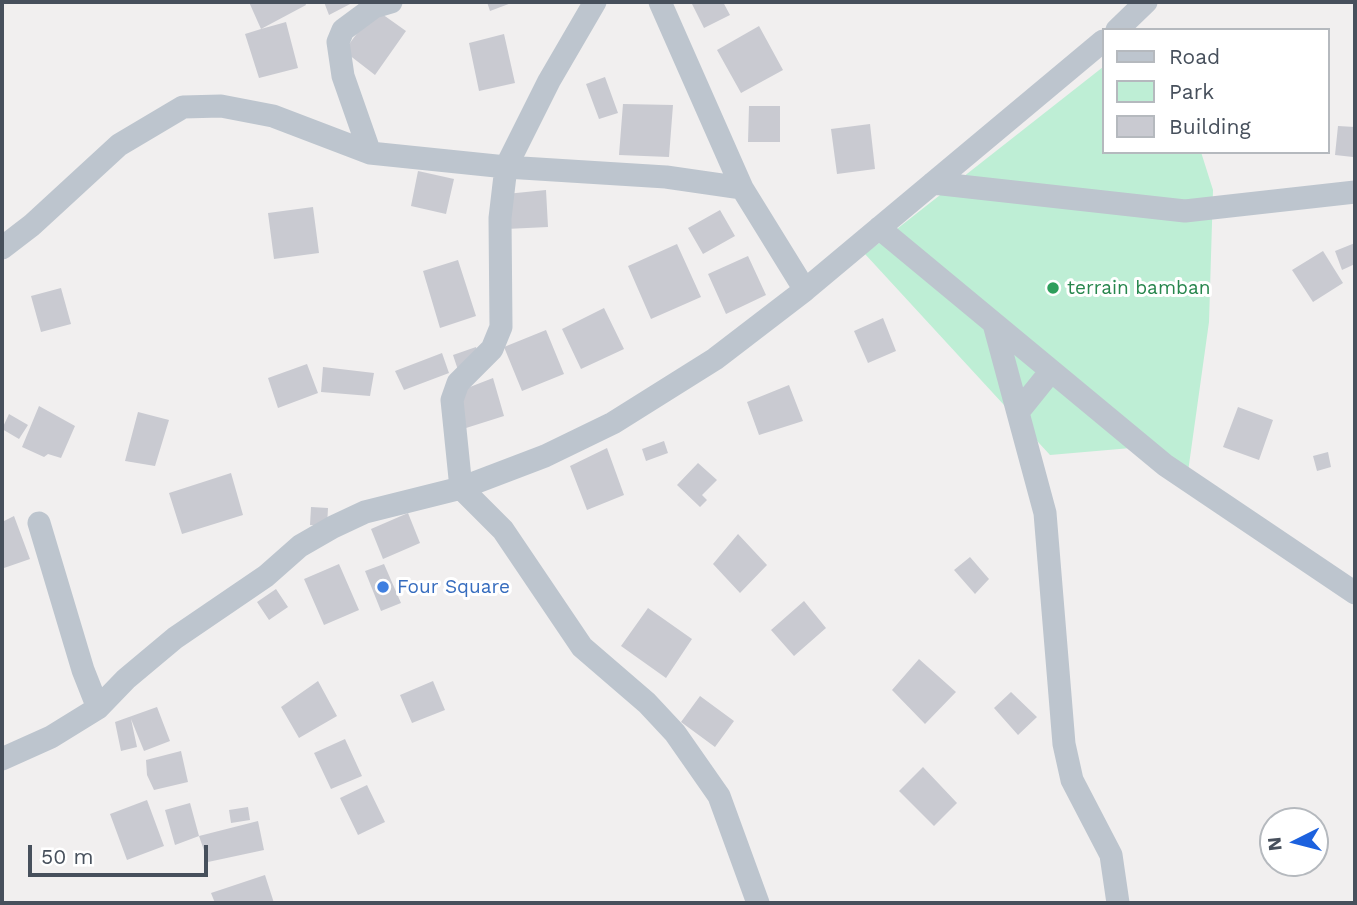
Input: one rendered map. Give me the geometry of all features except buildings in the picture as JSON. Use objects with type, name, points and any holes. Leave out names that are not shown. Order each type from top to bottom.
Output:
[{"type":"street","points":[[370,153],[343,76],[338,42],[343,30],[350,24],[374,7],[391,2]]},
{"type":"street","points":[[595,2],[549,81],[506,167],[500,218],[501,327],[492,349],[458,383],[452,400],[461,488],[499,524],[582,647],[647,703],[675,733],[719,796],[758,903]]},
{"type":"street","points":[[660,2],[742,188],[805,290]]},
{"type":"street","points":[[1119,28],[1146,2]]},
{"type":"street","points":[[2,760],[51,737],[98,708],[125,679],[174,638],[266,576],[300,547],[365,512],[461,488],[545,456],[613,422],[715,359],[805,290],[1102,42]]},
{"type":"street","points":[[2,248],[32,225],[119,145],[183,107],[220,106],[273,116],[370,153],[506,167],[666,177],[742,188]]},
{"type":"street","points":[[933,183],[1185,211],[1355,192]]},
{"type":"street","points":[[879,228],[1165,465],[1355,593]]},
{"type":"street","points":[[994,324],[1045,513],[1064,744],[1072,780],[1111,856],[1118,903]]},
{"type":"street","points":[[1018,412],[1051,370]]},
{"type":"street","points":[[39,523],[79,658],[98,708]]},
{"type":"green space","name":"terrain bamban","points":[[1102,68],[1102,154],[1202,154],[1213,190],[1209,322],[1186,486],[1131,448],[1050,455],[865,254]]},
{"type":"place","name":"terrain bamban","points":[[1053,288]]},
{"type":"place","name":"Four Square","points":[[383,587]]}]
